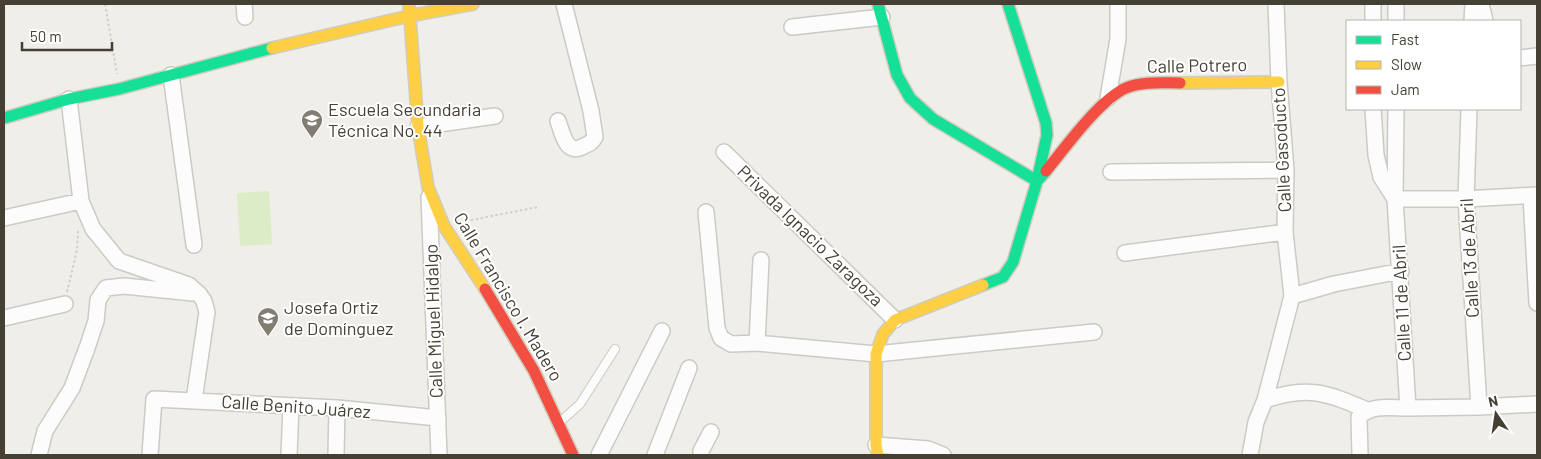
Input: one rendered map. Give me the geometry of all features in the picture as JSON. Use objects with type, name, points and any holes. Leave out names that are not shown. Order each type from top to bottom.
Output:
[{"type":"street","name":"Calle Francisco I. Madero","points":[[409,4],[418,127],[428,187],[444,226],[500,312],[534,371],[573,455]]},
{"type":"street","points":[[4,118],[69,99],[171,76],[284,45],[410,16],[473,4]]},
{"type":"street","points":[[558,121],[567,144],[571,148],[578,149],[592,143],[596,137],[564,4]]},
{"type":"street","points":[[943,455],[928,450],[877,450],[876,354],[883,334],[895,320],[1003,277],[1010,270],[1037,182],[1047,135],[1046,123],[1008,4]]},
{"type":"street","points":[[1108,98],[1118,39],[1118,4]]},
{"type":"street","name":"Calle Gasoducto","points":[[1250,455],[1256,422],[1265,400],[1292,296],[1286,232],[1286,170],[1279,82],[1276,4]]},
{"type":"street","points":[[1373,4],[1373,20]]},
{"type":"street","points":[[1396,4],[1396,20]]},
{"type":"street","points":[[1472,20],[1473,4]]},
{"type":"street","points":[[1481,4],[1485,20]]},
{"type":"street","points":[[792,27],[880,10],[897,74],[910,98],[933,119],[1037,182]]},
{"type":"street","points":[[1521,58],[1537,56]]},
{"type":"street","points":[[171,76],[194,245]]},
{"type":"street","name":"Calle Potrero","points":[[1037,182],[1108,98],[1126,87],[1148,83],[1279,82]]},
{"type":"street","points":[[69,99],[81,200],[93,229],[119,261],[189,285],[204,301],[207,312],[194,400]]},
{"type":"street","points":[[1373,110],[1376,155],[1382,177],[1395,199],[1466,199],[1534,196],[1537,303]]},
{"type":"street","name":"Calle 11 de Abril","points":[[1396,110],[1395,199],[1408,408]]},
{"type":"street","name":"Calle 13 de Abril","points":[[1468,110],[1466,199],[1479,407]]},
{"type":"street","points":[[418,127],[495,116]]},
{"type":"street","name":"Privada Ignacio Zaragoza","points":[[724,152],[895,320]]},
{"type":"street","points":[[1111,172],[1286,170]]},
{"type":"street","name":"Calle Miguel Hidalgo","points":[[428,187],[439,455]]},
{"type":"street","points":[[4,218],[81,200]]},
{"type":"street","points":[[706,212],[717,328],[721,338],[731,344],[757,343],[876,354],[1094,332]]},
{"type":"street","points":[[1125,253],[1286,232]]},
{"type":"street","points":[[757,343],[761,260]]},
{"type":"street","points":[[1292,296],[1343,282],[1401,272]]},
{"type":"street","points":[[39,455],[45,431],[72,388],[96,321],[98,300],[106,288],[124,286],[199,294]]},
{"type":"street","points":[[4,318],[64,304]]},
{"type":"street","points":[[599,455],[662,331]]},
{"type":"street","points":[[655,455],[689,368]]},
{"type":"street","points":[[1265,400],[1284,393],[1318,392],[1367,410]]},
{"type":"street","name":"Calle Benito Juárez","points":[[150,455],[154,399],[337,408],[438,418]]},
{"type":"street","points":[[1360,455],[1359,417],[1367,410],[1374,408],[1479,407],[1537,404]]},
{"type":"street","points":[[289,455],[292,407]]},
{"type":"street","points":[[336,455],[337,408]]},
{"type":"street","points":[[701,455],[701,451],[711,432]]},
{"type":"lane","points":[[559,422],[580,404],[615,349]]},
{"type":"path","points":[[105,4],[119,89]]},
{"type":"path","points":[[444,226],[538,207]]},
{"type":"path","points":[[64,304],[77,250],[78,230]]},
{"type":"green space","points":[[269,191],[272,244],[240,246],[237,193]]},
{"type":"traffic: fast","points":[[878,4],[897,75],[910,98],[933,119],[1037,181],[1046,171]]},
{"type":"traffic: fast","points":[[983,285],[1003,277],[1013,262],[1037,181],[1047,135],[1046,123],[1008,4]]},
{"type":"traffic: fast","points":[[4,118],[69,99],[119,89],[272,48]]},
{"type":"traffic: slow","points":[[409,4],[418,127],[428,187],[444,226],[485,289]]},
{"type":"traffic: slow","points":[[272,48],[409,16],[473,4]]},
{"type":"traffic: slow","points":[[1180,83],[1279,82]]},
{"type":"traffic: slow","points":[[878,455],[876,445],[876,354],[883,334],[895,320],[983,285]]},
{"type":"traffic: jam","points":[[1046,171],[1083,125],[1105,102],[1116,94],[1126,88],[1139,84],[1180,83]]},
{"type":"traffic: jam","points":[[485,289],[534,371],[573,455]]},
{"type":"place","name":"Escuela Secundaria Técnica No. 44","points":[[312,139]]},
{"type":"place","name":"Josefa Ortiz de Domínguez","points":[[268,337]]}]
